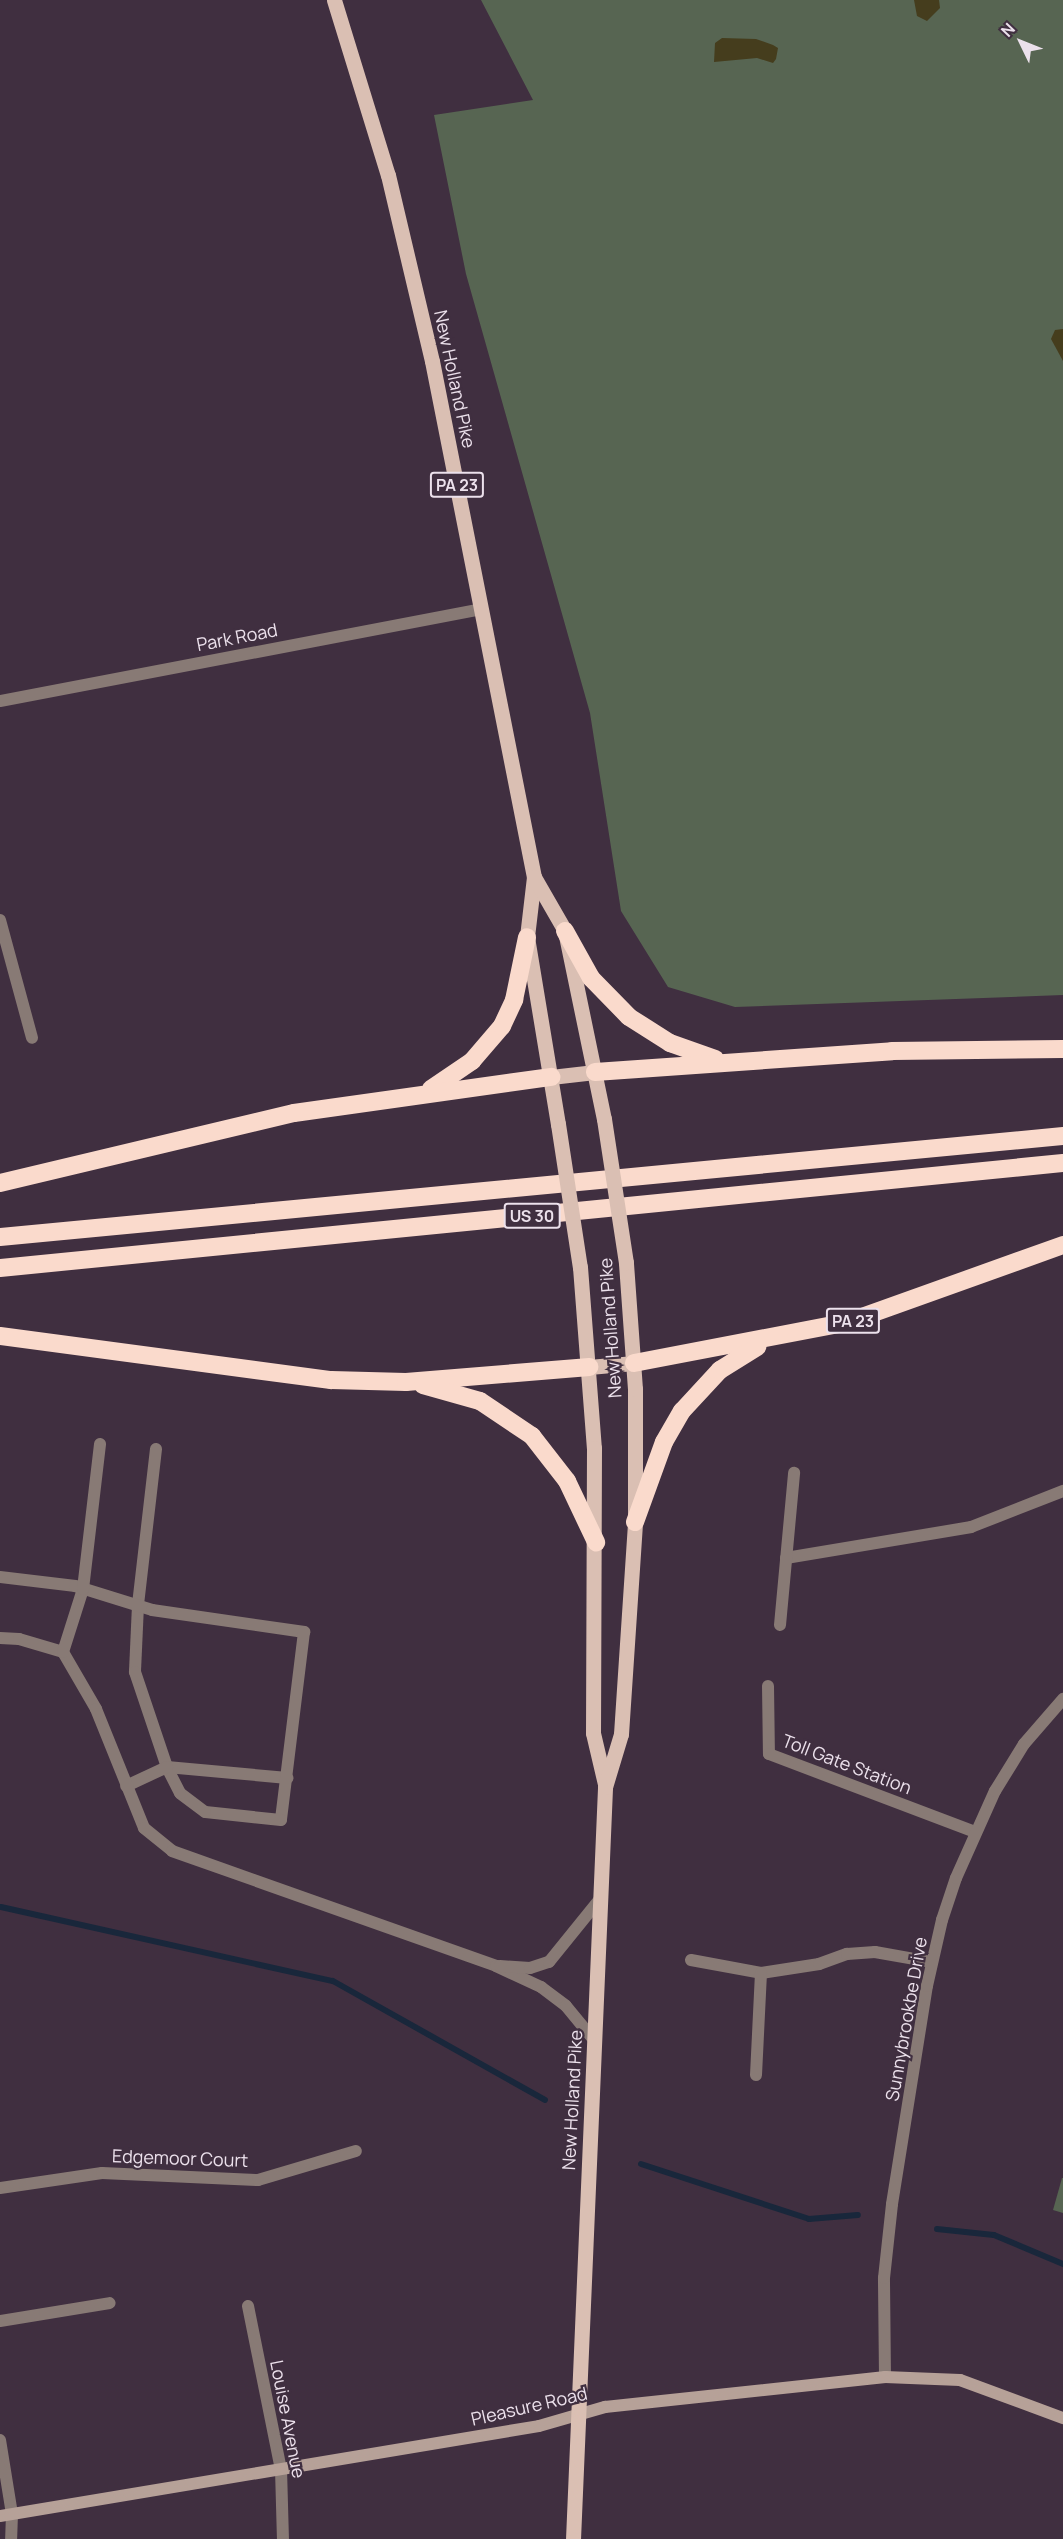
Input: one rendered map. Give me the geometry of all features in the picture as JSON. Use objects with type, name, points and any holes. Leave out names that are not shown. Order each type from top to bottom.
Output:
[{"type":"highway","name":"PA 23","points":[[565,930],[591,978],[629,1017],[670,1043],[723,1062],[892,1051],[1063,1049]]},
{"type":"highway","points":[[421,1095],[459,1072],[498,1032],[514,1000],[527,937]]},
{"type":"highway","points":[[595,1072],[723,1062]]},
{"type":"highway","points":[[0,1183],[294,1113],[550,1077]]},
{"type":"highway","name":"US 30","points":[[0,1238],[1063,1136]]},
{"type":"highway","name":"US 30","points":[[0,1268],[1063,1163]]},
{"type":"highway","name":"PA 23","points":[[634,1363],[767,1340],[888,1310],[1063,1245]]},
{"type":"highway","points":[[0,1336],[297,1377],[406,1382],[589,1367]]},
{"type":"highway","points":[[635,1522],[664,1442],[682,1411],[720,1370],[767,1340]]},
{"type":"highway","points":[[406,1382],[460,1394],[517,1423],[556,1464],[596,1542]]},
{"type":"main road","name":"New Holland Pike","points":[[334,0],[407,248],[534,877],[527,937],[580,1267],[589,1367],[596,1542],[593,1733],[605,1787]]},
{"type":"main road","name":"New Holland Pike","points":[[534,877],[565,930],[595,1072],[626,1262],[634,1363],[635,1522],[621,1734],[605,1787],[573,2539]]},
{"type":"main road","points":[[550,1077],[595,1072]]},
{"type":"main road","name":"PA 23","points":[[589,1367],[634,1363]]},
{"type":"street","name":"Park Road","points":[[0,701],[481,609]]},
{"type":"street","points":[[0,920],[32,1038]]},
{"type":"street","points":[[63,1652],[83,1589],[100,1444]]},
{"type":"street","points":[[0,1577],[83,1589],[138,1605],[304,1632],[281,1820],[205,1812],[180,1793],[167,1767],[135,1672],[138,1605],[156,1449]]},
{"type":"street","points":[[780,1625],[794,1473]]},
{"type":"street","points":[[786,1558],[971,1527],[1063,1491]]},
{"type":"street","points":[[0,1638],[19,1638],[63,1652],[96,1709],[144,1828],[172,1851],[496,1966],[549,1993],[566,2006],[594,2040]]},
{"type":"street","name":"Toll Gate Station","points":[[768,1686],[769,1755],[975,1832]]},
{"type":"street","name":"Sunnybrookbe Drive","points":[[885,2377],[884,2278],[892,2204],[933,1962],[956,1878],[975,1832],[1024,1744],[1063,1699]]},
{"type":"street","points":[[126,1786],[167,1767],[287,1778]]},
{"type":"street","points":[[496,1966],[530,1968],[549,1962],[600,1899]]},
{"type":"street","points":[[690,1960],[761,1973],[819,1964],[847,1954],[874,1952],[933,1962]]},
{"type":"street","points":[[756,2075],[761,1973]]},
{"type":"street","name":"Edgemoor Court","points":[[0,2188],[102,2173],[258,2180],[356,2151]]},
{"type":"street","points":[[0,2321],[110,2303]]},
{"type":"street","name":"Louise Avenue","points":[[248,2306],[280,2469],[283,2539]]},
{"type":"street","name":"Pleasure Road","points":[[6,2515],[539,2426],[605,2407],[885,2377],[960,2380],[1063,2418]]},
{"type":"street","points":[[0,2440],[6,2515],[11,2539]]},
{"type":"green space","points":[[481,0],[1063,0],[1063,995],[735,1007],[668,987],[621,911],[590,713],[466,274],[434,115],[533,100]]},
{"type":"green space","points":[[1063,2178],[1063,2213],[1053,2210]]},
{"type":"sand","points":[[914,0],[939,0],[940,8],[927,21],[917,16]]},
{"type":"sand","points":[[722,38],[756,39],[773,45],[778,48],[776,59],[773,63],[757,58],[714,62],[715,43]]},
{"type":"sand","points":[[1063,329],[1063,361],[1051,339],[1055,330]]},
{"type":"waterway","points":[[1,1907],[333,1981],[545,2100]]},
{"type":"waterway","points":[[641,2164],[809,2219],[858,2215]]},
{"type":"waterway","points":[[937,2229],[994,2235],[1063,2264]]}]
